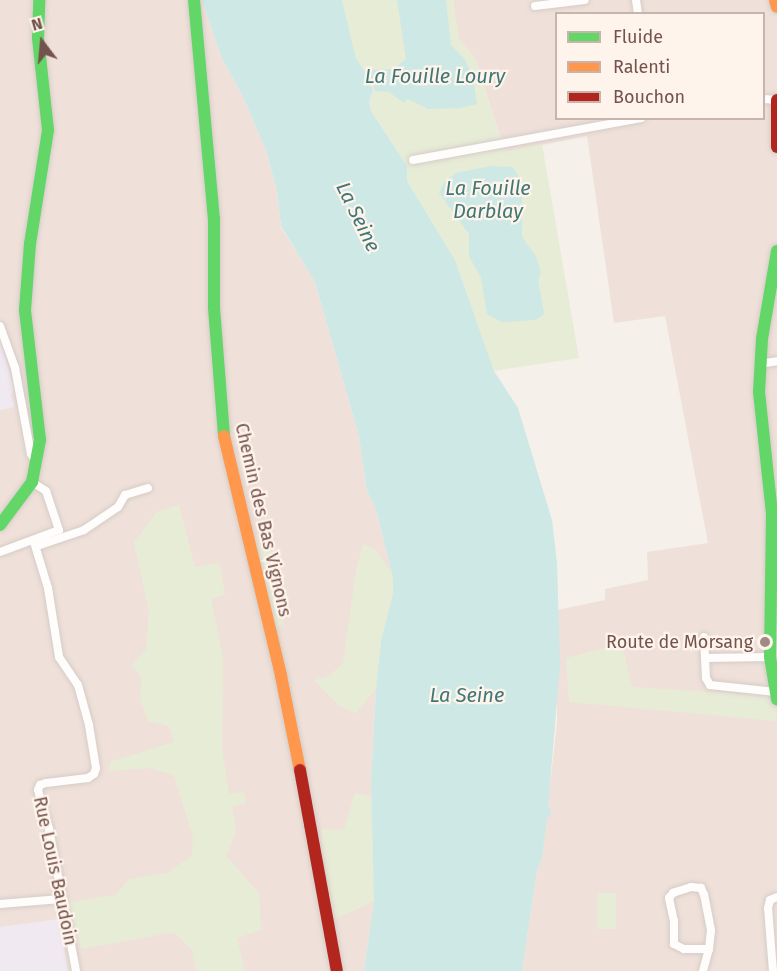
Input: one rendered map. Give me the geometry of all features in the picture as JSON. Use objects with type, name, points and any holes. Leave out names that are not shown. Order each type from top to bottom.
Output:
[{"type":"street","points":[[0,525],[32,482],[37,463],[40,430],[25,310],[30,244],[48,130],[38,38],[39,0]]},
{"type":"street","name":"Chemin des Bas Vignons","points":[[194,0],[213,219],[214,308],[223,430],[281,676],[332,934],[337,971]]},
{"type":"street","points":[[535,6],[585,0]]},
{"type":"street","points":[[775,0],[777,7]]},
{"type":"street","points":[[777,100],[777,147]]},
{"type":"street","points":[[413,160],[629,120]]},
{"type":"street","points":[[704,637],[706,678],[711,687],[776,695],[770,657],[772,513],[760,417],[759,364],[777,252]]},
{"type":"street","points":[[0,327],[13,361],[31,454],[37,463]]},
{"type":"street","points":[[759,364],[777,361]]},
{"type":"street","points":[[0,552],[34,542],[59,530],[46,491],[32,482]]},
{"type":"street","points":[[34,542],[40,545],[84,530],[118,507],[125,495],[148,488]]},
{"type":"street","name":"Rue Louis Baudoin","points":[[34,542],[48,588],[59,657],[78,685],[89,725],[96,768],[94,774],[88,778],[46,783],[39,787],[76,971]]},
{"type":"street","points":[[705,658],[770,657]]},
{"type":"street","points":[[703,971],[710,949],[709,912],[701,888],[691,887],[673,893],[669,898],[674,921],[674,945],[684,949],[710,949]]},
{"type":"street","points":[[773,971],[768,908],[770,900],[777,897]]},
{"type":"street","points":[[0,904],[61,899]]},
{"type":"shaded area","points":[[0,0],[202,0],[221,56],[243,97],[267,153],[277,191],[281,227],[315,282],[359,436],[367,491],[376,509],[393,578],[393,594],[381,641],[376,689],[371,783],[374,901],[364,971],[0,971]]},
{"type":"shaded area","points":[[453,0],[777,0],[777,971],[522,971],[537,870],[542,858],[557,722],[557,610],[605,600],[605,589],[648,580],[647,552],[708,543],[665,316],[614,323],[587,136],[505,152],[475,58],[458,38]]},
{"type":"shaded area","points":[[0,339],[14,390],[11,395],[15,407],[0,410]]},
{"type":"shaded area","points":[[58,919],[68,971],[0,971],[0,927]]},
{"type":"green space","points":[[342,0],[453,0],[458,38],[475,58],[505,152],[542,144],[579,358],[494,371],[455,260],[407,181],[407,166],[371,111],[369,101],[373,91],[368,76],[356,58]]},
{"type":"green space","points":[[179,505],[195,567],[219,563],[225,595],[211,598],[223,658],[222,747],[229,794],[244,792],[246,803],[232,806],[236,832],[226,856],[259,893],[261,930],[237,938],[245,971],[196,971],[192,950],[174,932],[81,949],[69,902],[116,895],[129,879],[167,873],[192,856],[193,837],[174,775],[150,768],[109,771],[110,762],[174,742],[169,726],[148,721],[140,699],[142,677],[131,666],[146,649],[149,611],[134,542],[157,512]]},
{"type":"green space","points":[[363,544],[377,551],[392,574],[394,590],[381,641],[376,689],[356,713],[339,706],[314,680],[329,676],[343,663],[356,571]]},
{"type":"green space","points":[[252,545],[268,547],[276,560],[276,588],[287,594],[283,625],[273,629]]},
{"type":"green space","points":[[622,644],[632,687],[772,696],[777,721],[569,702],[566,658]]},
{"type":"green space","points":[[355,793],[371,797],[374,901],[335,919],[326,905],[321,829],[344,830]]},
{"type":"green space","points":[[597,893],[616,893],[616,929],[597,929]]},
{"type":"water","name":"La Seine","points":[[202,0],[342,0],[356,58],[368,76],[373,91],[369,101],[371,111],[407,166],[407,181],[455,260],[494,371],[518,408],[552,520],[557,563],[560,665],[548,808],[551,809],[550,817],[547,817],[542,858],[537,870],[522,971],[364,971],[374,901],[371,783],[376,689],[381,641],[393,594],[393,578],[376,509],[367,491],[359,436],[315,282],[281,226],[277,191],[267,153],[243,97],[221,56]]},
{"type":"water","name":"La Fouille Loury","points":[[397,0],[446,0],[451,45],[465,59],[473,79],[477,104],[460,108],[428,109],[408,99],[404,103],[389,92],[375,91],[369,74],[373,70],[394,69],[406,59]]},
{"type":"water","name":"La Fouille Darblay","points":[[491,166],[512,167],[517,173],[522,194],[522,237],[536,256],[541,274],[538,279],[544,314],[535,320],[502,322],[487,314],[481,278],[469,256],[469,234],[439,193],[444,183],[456,173]]},
{"type":"traffic: fast","points":[[0,525],[32,482],[40,440],[25,310],[30,244],[48,130],[38,38],[39,0]]},
{"type":"traffic: fast","points":[[194,0],[214,219],[214,308],[224,436]]},
{"type":"traffic: fast","points":[[777,251],[762,339],[759,392],[772,513],[770,657],[777,699]]},
{"type":"traffic: slow","points":[[775,0],[777,7]]},
{"type":"traffic: slow","points":[[224,436],[281,676],[300,770]]},
{"type":"traffic: jam","points":[[777,100],[777,147]]},
{"type":"traffic: jam","points":[[300,770],[337,971]]},
{"type":"place","name":"Route de Morsang","points":[[765,642]]}]
